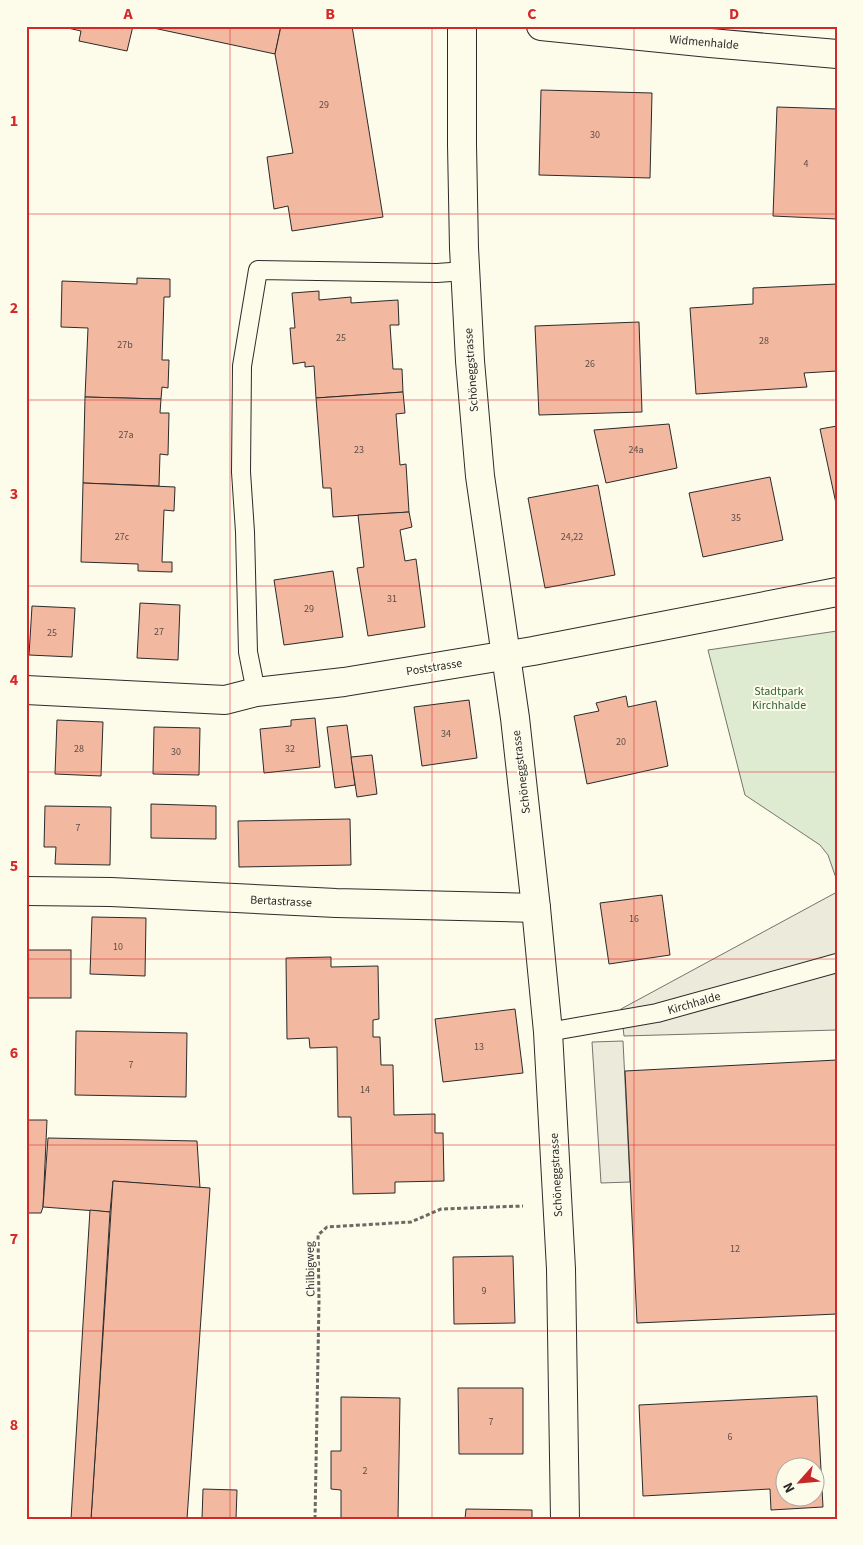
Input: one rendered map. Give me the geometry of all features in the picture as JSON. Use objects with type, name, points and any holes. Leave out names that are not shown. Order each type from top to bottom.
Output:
[{"type":"street","name":"Schöneggstrasse","points":[[462,26],[465,271],[470,361],[480,476],[506,655],[536,908],[548,1032],[563,1330],[565,1519]]},
{"type":"street","name":"Widmenhalde","points":[[541,26],[710,44],[837,54]]},
{"type":"street","name":"Poststrasse","points":[[26,690],[225,700],[256,692],[344,682],[572,644],[837,592]]},
{"type":"street","name":"Bertastrasse","points":[[26,891],[111,892],[336,903],[536,908]]},
{"type":"lane","points":[[256,692],[248,652],[245,532],[241,472],[242,366],[258,270],[437,273],[465,271]]},
{"type":"lane","name":"Kirchhalde","points":[[548,1032],[657,1013],[837,963]]},
{"type":"path","name":"Chilbigweg","points":[[315,1519],[319,1301],[318,1235],[327,1227],[411,1222],[441,1209],[558,1205]]},
{"type":"green space","name":"Stadtpark Kirchhalde","points":[[837,631],[837,881],[828,855],[820,845],[745,795],[708,650]]},
{"type":"shaded area","points":[[837,892],[837,1030],[624,1036],[621,1009]]},
{"type":"shaded area","points":[[623,1041],[630,1182],[601,1183],[592,1042]]},
{"type":"building","points":[[59,26],[133,26],[127,51],[79,41],[81,31]]},
{"type":"building","points":[[144,26],[281,26],[275,54]]},
{"type":"building","points":[[281,26],[352,26],[383,217],[292,231],[288,206],[274,209],[267,157],[293,153],[275,54]]},
{"type":"building","points":[[541,90],[652,93],[650,178],[539,175]]},
{"type":"building","points":[[777,107],[837,109],[837,219],[773,216]]},
{"type":"building","points":[[137,278],[170,279],[170,297],[164,297],[162,360],[169,360],[168,388],[162,387],[161,399],[85,397],[88,328],[61,327],[62,281],[137,284]]},
{"type":"building","points":[[837,284],[837,371],[804,373],[807,387],[696,394],[690,308],[753,304],[753,288]]},
{"type":"building","points":[[319,291],[319,300],[351,297],[351,303],[398,300],[399,325],[390,325],[393,369],[402,369],[403,392],[316,398],[314,366],[305,367],[305,362],[293,364],[290,328],[295,328],[292,293]]},
{"type":"building","points":[[639,322],[642,412],[539,415],[535,326]]},
{"type":"building","points":[[403,392],[405,413],[396,414],[400,465],[406,464],[409,512],[333,517],[331,488],[323,488],[316,398]]},
{"type":"building","points":[[85,397],[161,399],[160,413],[169,413],[168,455],[160,454],[159,486],[83,483]]},
{"type":"building","points":[[669,424],[677,468],[606,483],[594,430]]},
{"type":"building","points":[[837,426],[837,508],[820,429]]},
{"type":"building","points":[[770,477],[783,540],[703,557],[689,493]]},
{"type":"building","points":[[83,483],[175,487],[174,511],[164,510],[162,562],[172,562],[172,572],[138,571],[138,564],[81,562]]},
{"type":"building","points":[[598,485],[615,575],[545,588],[528,498]]},
{"type":"building","points":[[409,512],[412,527],[400,530],[405,561],[416,559],[425,627],[368,636],[357,568],[364,567],[358,515]]},
{"type":"building","points":[[333,571],[343,637],[284,645],[274,580]]},
{"type":"building","points":[[140,603],[180,605],[178,660],[137,658]]},
{"type":"building","points":[[32,606],[75,608],[72,657],[29,655]]},
{"type":"building","points":[[626,696],[628,707],[656,701],[668,766],[587,784],[574,716],[599,711],[596,703]]},
{"type":"building","points":[[469,700],[477,758],[422,766],[414,707]]},
{"type":"building","points":[[315,718],[320,767],[264,773],[260,729],[291,726],[291,720]]},
{"type":"building","points":[[57,720],[103,722],[101,776],[55,774]]},
{"type":"building","points":[[347,725],[355,785],[335,788],[327,727]]},
{"type":"building","points":[[154,727],[200,728],[199,775],[153,774]]},
{"type":"building","points":[[372,755],[377,794],[357,797],[351,757]]},
{"type":"building","points":[[151,804],[216,806],[216,839],[151,838]]},
{"type":"building","points":[[45,806],[111,807],[110,865],[55,864],[56,847],[44,847]]},
{"type":"building","points":[[350,819],[351,865],[239,867],[238,821]]},
{"type":"building","points":[[662,895],[670,955],[609,964],[600,903]]},
{"type":"building","points":[[92,917],[146,918],[145,976],[90,974]]},
{"type":"building","points":[[26,950],[71,950],[71,998],[26,998]]},
{"type":"building","points":[[331,957],[331,967],[378,966],[379,1019],[373,1020],[373,1037],[380,1037],[381,1065],[393,1065],[394,1115],[435,1114],[435,1133],[443,1133],[444,1181],[395,1182],[395,1193],[353,1194],[351,1117],[338,1117],[337,1047],[310,1048],[309,1038],[287,1039],[286,958]]},
{"type":"building","points":[[515,1009],[523,1073],[443,1082],[435,1019]]},
{"type":"building","points":[[76,1031],[187,1033],[186,1097],[75,1095]]},
{"type":"building","points":[[837,1060],[837,1314],[637,1323],[625,1071]]},
{"type":"building","points":[[26,1120],[47,1120],[43,1207],[41,1213],[26,1213]]},
{"type":"building","points":[[48,1138],[197,1141],[200,1188],[113,1181],[110,1212],[43,1207]]},
{"type":"building","points":[[113,1181],[210,1188],[187,1519],[91,1519]]},
{"type":"building","points":[[90,1210],[110,1212],[98,1410],[91,1519],[71,1519]]},
{"type":"building","points":[[513,1256],[515,1323],[454,1324],[453,1257]]},
{"type":"building","points":[[458,1388],[523,1388],[523,1454],[459,1454]]},
{"type":"building","points":[[817,1396],[820,1458],[776,1458],[776,1508],[806,1508],[771,1510],[770,1489],[643,1496],[639,1405]]},
{"type":"building","points":[[341,1397],[400,1398],[398,1519],[341,1519],[341,1490],[331,1489],[331,1451],[341,1451]]},
{"type":"building","points":[[203,1489],[237,1490],[236,1519],[202,1519]]},
{"type":"building","points":[[466,1509],[532,1510],[532,1519],[465,1519]]}]
